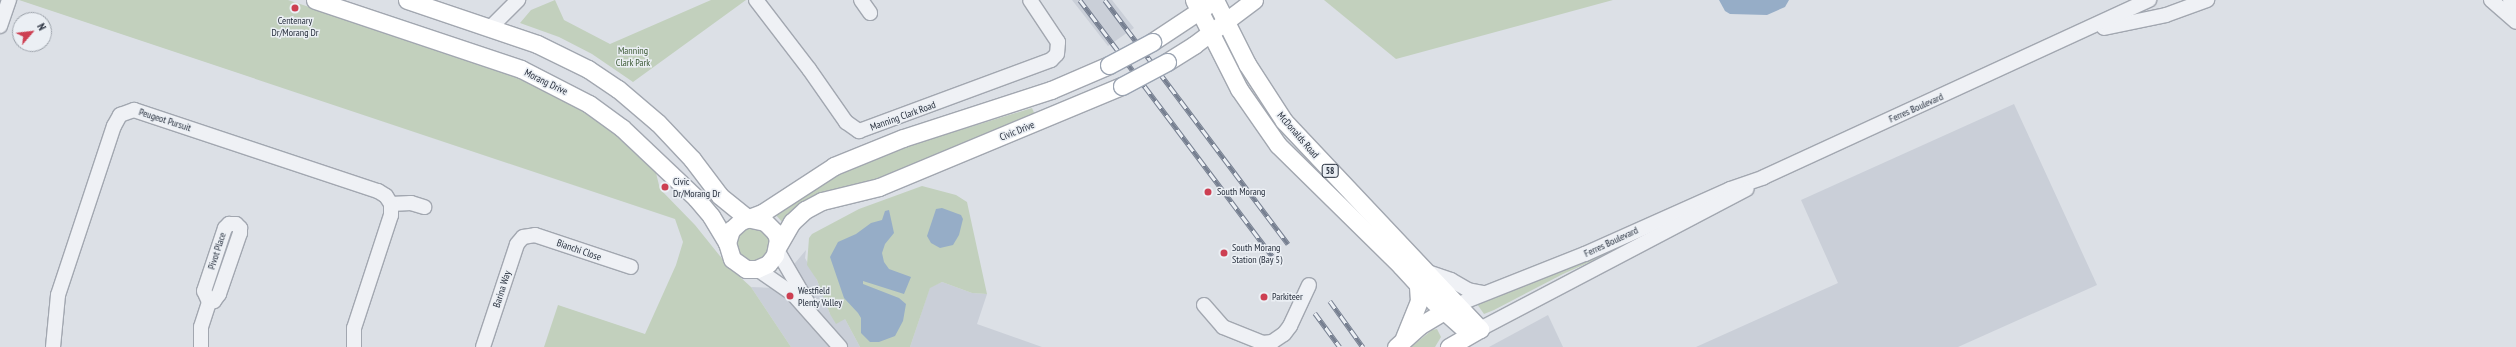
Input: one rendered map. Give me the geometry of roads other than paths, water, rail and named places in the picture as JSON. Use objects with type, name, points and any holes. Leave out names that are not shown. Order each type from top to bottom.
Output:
[{"type":"main road","name":"Morang Drive","points":[[315,0],[521,69],[561,88],[610,119],[645,149],[706,209],[727,243]]},
{"type":"main road","points":[[406,0],[558,53],[618,89],[658,123],[692,159],[720,196],[749,219],[758,219],[771,226],[775,232],[778,248],[768,264],[757,269],[746,269],[736,263],[730,254],[727,243],[731,230],[749,219],[827,170],[857,156],[903,138],[1051,90],[1109,65],[1152,42],[1196,6],[1215,0]]},
{"type":"main road","name":"McDonalds Road","points":[[1215,0],[1255,79],[1284,121],[1423,279],[1475,332]]},
{"type":"main road","name":"Civic Drive","points":[[778,248],[792,222],[805,210],[822,201],[879,187],[1122,86],[1167,62],[1210,34],[1254,0]]},
{"type":"main road","name":"McDonalds Road","points":[[1196,6],[1247,102],[1278,145],[1423,279]]},
{"type":"main road","points":[[1400,344],[1419,301],[1423,279]]},
{"type":"main road","points":[[1400,344],[1450,308]]},
{"type":"main road","points":[[1449,347],[1475,332]]},
{"type":"street","points":[[0,26],[9,0]]},
{"type":"street","name":"Manning Clark Road","points":[[756,0],[810,69],[846,122],[859,131],[1047,62],[1056,54],[1058,42],[1030,0]]},
{"type":"street","name":"Ferres Boulevard","points":[[1450,308],[1484,293],[1585,254],[1730,189],[1764,177],[2068,39],[2149,0]]},
{"type":"street","name":"Ferres Boulevard","points":[[2068,39],[2166,14],[2207,0]]},
{"type":"street","points":[[2491,0],[2516,22]]},
{"type":"street","points":[[2510,0],[2516,8]]},
{"type":"street","points":[[498,31],[515,2]]},
{"type":"street","name":"Peugeot Pursuit","points":[[53,347],[56,308],[62,282],[115,122],[126,111],[136,110],[378,191],[386,196],[391,204]]},
{"type":"street","name":"Ferres Boulevard","points":[[1475,332],[1740,195],[1764,177]]},
{"type":"street","points":[[354,347],[354,328],[391,215],[391,204],[411,203],[424,207]]},
{"type":"street","name":"Pivot Place","points":[[201,347],[202,327],[209,302],[204,291],[223,233],[227,226],[236,224],[240,231],[238,240],[218,298],[209,302]]},
{"type":"street","name":"Bianchi Close","points":[[527,235],[630,267]]},
{"type":"street","name":"Barina Way","points":[[483,347],[517,244],[527,235]]},
{"type":"street","points":[[778,248],[817,319]]},
{"type":"street","points":[[757,269],[785,288],[817,319],[840,347]]},
{"type":"street","points":[[1423,279],[1451,280],[1471,291],[1484,293]]},
{"type":"street","points":[[1204,305],[1223,327],[1263,343],[1272,342],[1290,326],[1309,285]]},
{"type":"water","points":[[1719,0],[1789,0],[1785,7],[1767,15],[1730,14],[1725,11]]},
{"type":"water","points":[[942,208],[961,215],[963,219],[959,235],[953,245],[940,248],[931,243],[927,236],[936,209]]},
{"type":"water","points":[[889,210],[894,233],[885,244],[882,253],[884,262],[889,269],[911,277],[904,294],[863,281],[863,284],[899,298],[906,304],[903,321],[895,336],[879,342],[870,342],[861,333],[861,318],[844,298],[830,257],[838,242],[856,234],[871,223],[882,220],[885,211]]},
{"type":"railway","points":[[1080,0],[1272,256]]},
{"type":"railway","points":[[1105,0],[1288,244]]},
{"type":"railway","points":[[1330,301],[1363,347]]},
{"type":"railway","points":[[1315,313],[1340,347]]},
{"type":"place","name":"Centenary Dr/Morang Dr","points":[[295,8]]},
{"type":"place","name":"Civic Dr/Morang Dr","points":[[665,187]]},
{"type":"place","name":"South Morang","points":[[1208,192]]},
{"type":"place","name":"South Morang Station (Bay 5)","points":[[1224,253]]},
{"type":"place","name":"Westfield Plenty Valley","points":[[790,296]]},
{"type":"place","name":"Parkiteer","points":[[1264,297]]},
{"type":"park label","name":"Manning Clark Park","points":[[633,56]]}]
